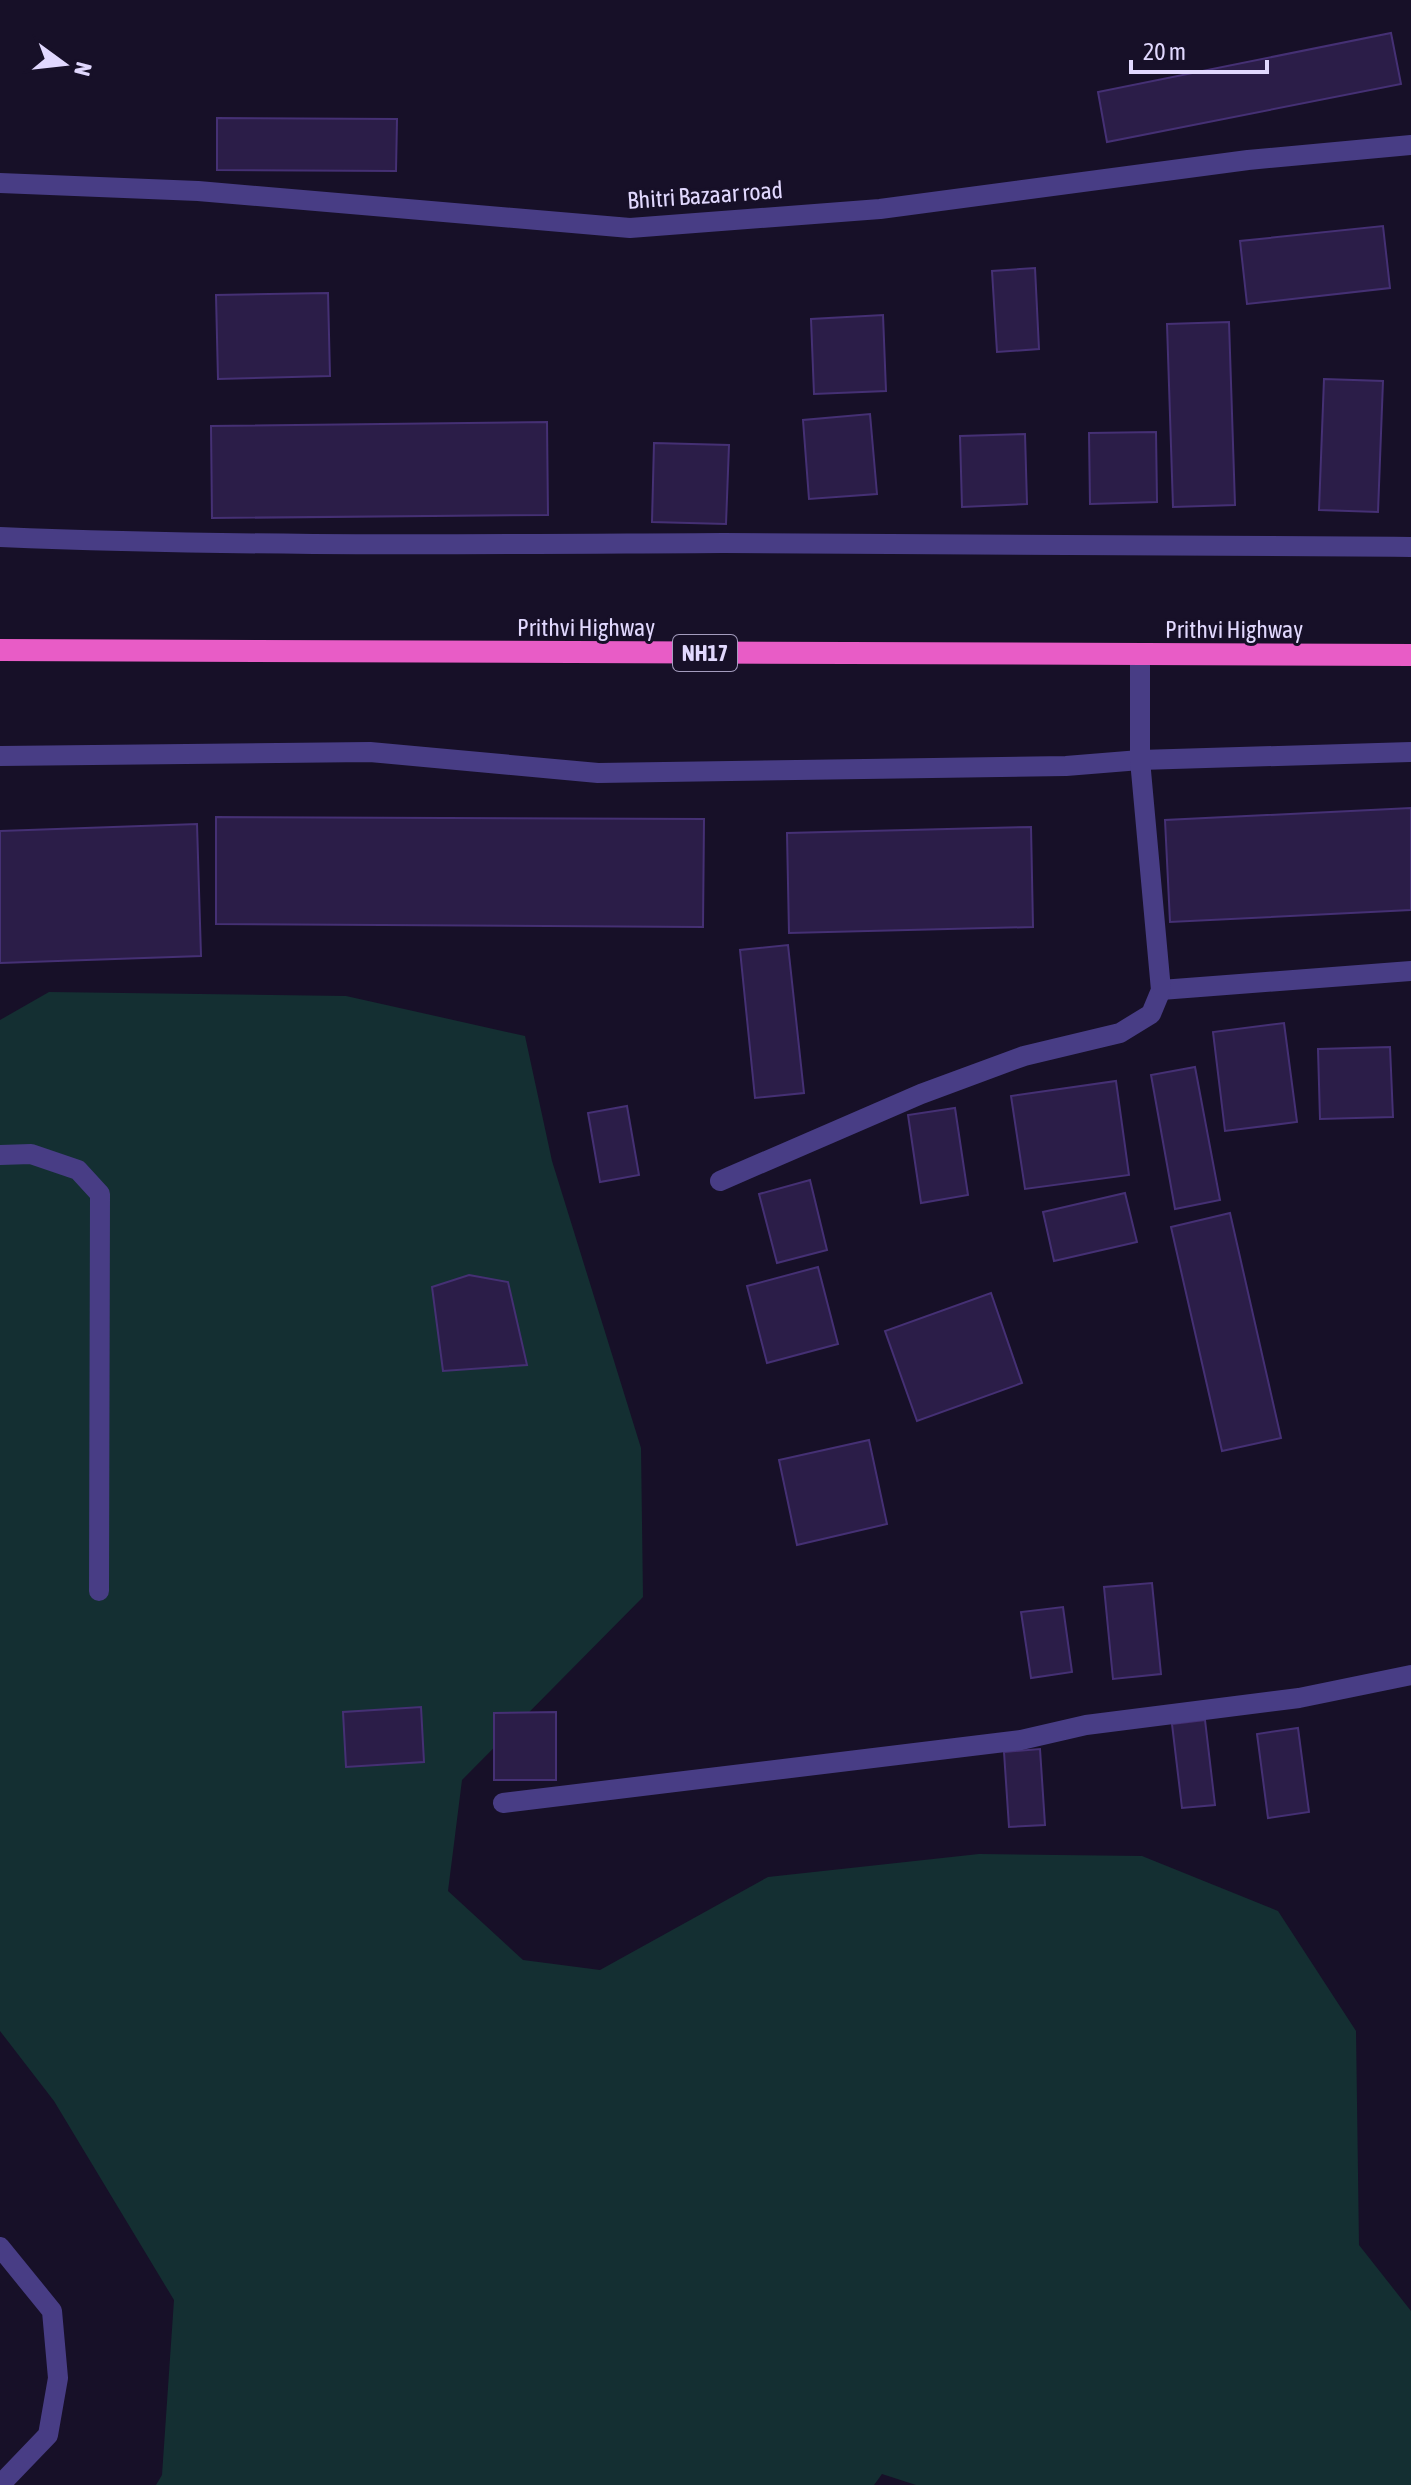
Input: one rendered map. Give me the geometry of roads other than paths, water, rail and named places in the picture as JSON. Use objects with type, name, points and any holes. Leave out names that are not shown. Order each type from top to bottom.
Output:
[{"type":"highway","name":"Prithvi Highway","points":[[0,650],[1411,655]]},
{"type":"street","name":"Bhitri Bazaar road","points":[[0,183],[198,191],[630,228],[880,209],[1248,160],[1411,145]]},
{"type":"street","points":[[0,537],[472,543],[1028,542],[1411,547]]},
{"type":"street","points":[[720,1181],[921,1094],[1024,1056],[1120,1033],[1151,1014],[1161,990],[1140,760],[1140,654]]},
{"type":"street","points":[[0,756],[370,752],[598,773],[1066,766],[1140,760],[1411,752]]},
{"type":"street","points":[[1161,990],[1411,971]]},
{"type":"street","points":[[0,1155],[31,1154],[78,1170],[100,1194],[99,1591]]},
{"type":"street","points":[[503,1803],[1006,1743],[1086,1725],[1299,1698],[1411,1675]]},
{"type":"street","points":[[0,2247],[52,2311],[58,2378],[48,2435],[0,2485]]}]
